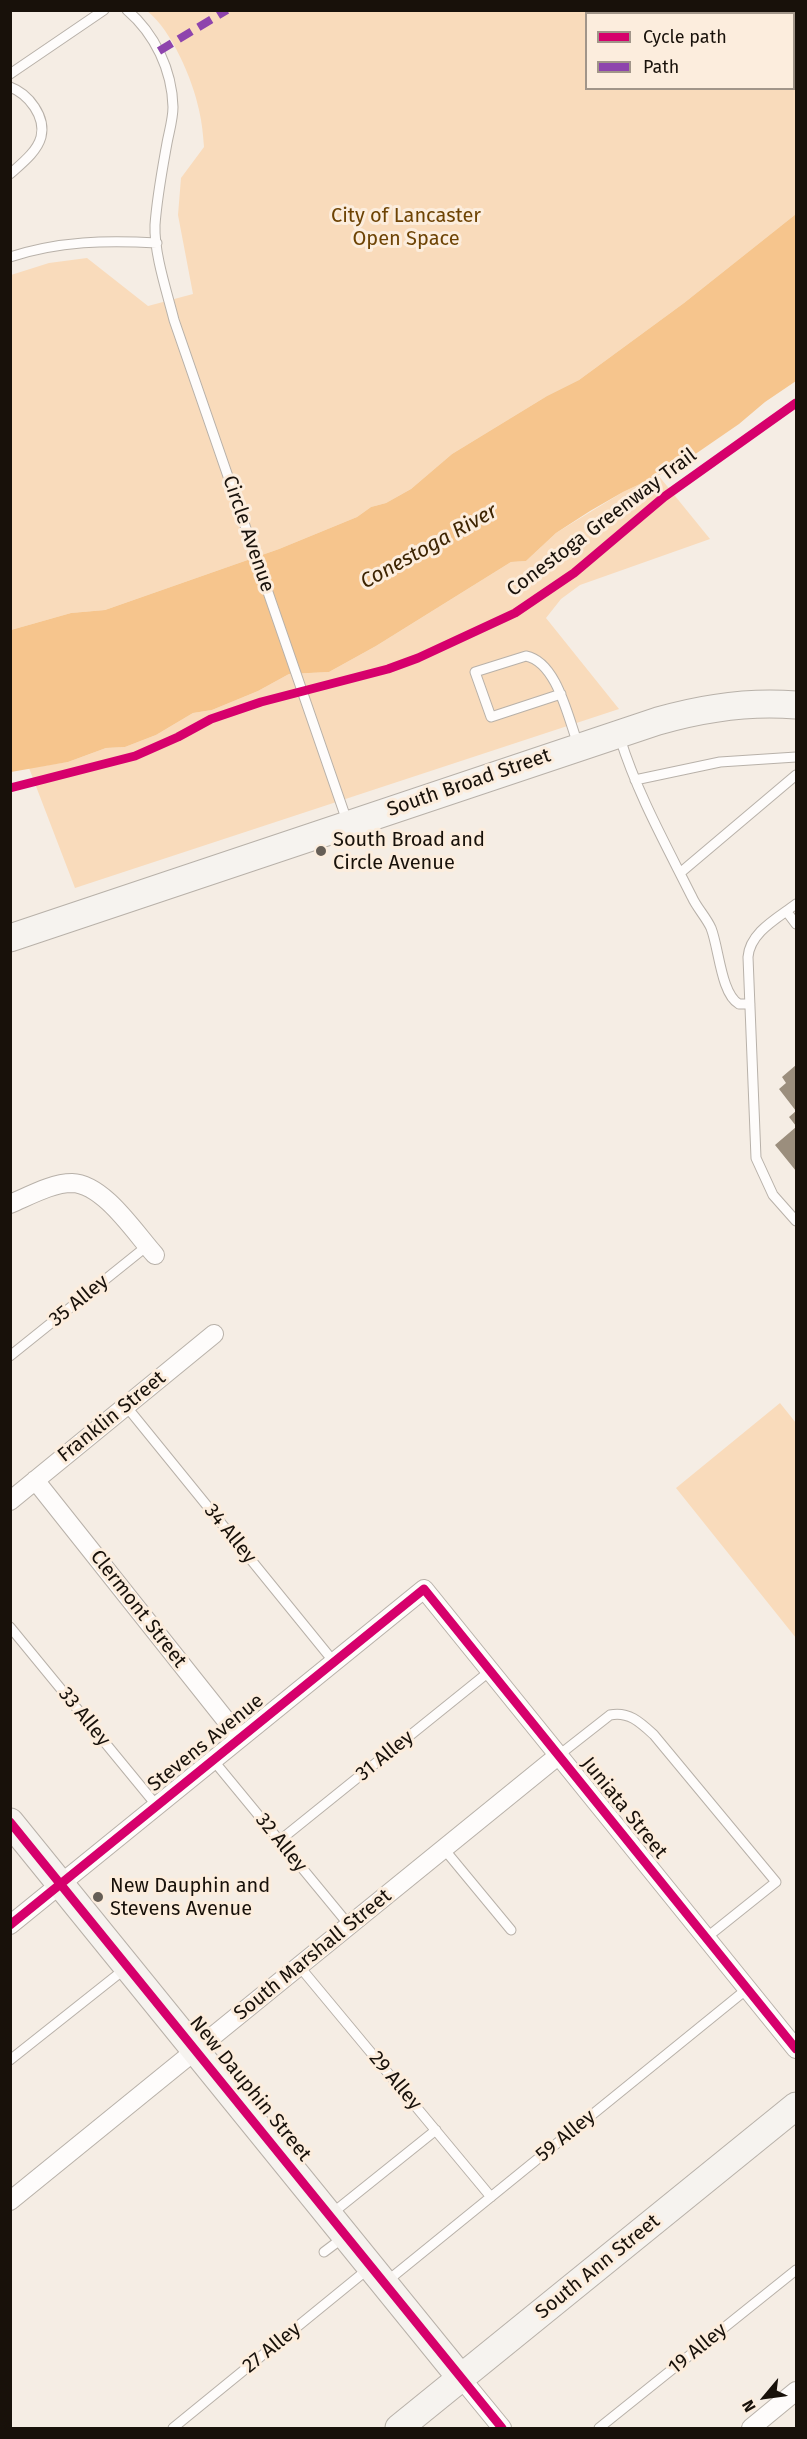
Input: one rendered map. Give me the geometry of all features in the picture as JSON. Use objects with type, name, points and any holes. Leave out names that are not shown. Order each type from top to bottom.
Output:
[{"type":"street","name":"South Broad Street","points":[[10,938],[618,732],[689,712],[764,704],[796,705]]},
{"type":"street","points":[[10,1204],[57,1186],[73,1183],[102,1195],[151,1250]]},
{"type":"street","name":"Franklin Street","points":[[10,1501],[214,1334]]},
{"type":"street","name":"Clermont Street","points":[[35,1480],[240,1738]]},
{"type":"street","name":"Stevens Avenue","points":[[10,1925],[424,1589]]},
{"type":"street","name":"Juniata Street","points":[[424,1589],[796,2049]]},
{"type":"street","name":"South Marshall Street","points":[[10,2200],[559,1755]]},
{"type":"street","name":"New Dauphin Street","points":[[10,1822],[461,2378]]},
{"type":"street","name":"South Ann Street","points":[[399,2428],[796,2106]]},
{"type":"street","points":[[461,2378],[502,2428]]},
{"type":"street","points":[[751,2428],[796,2391]]},
{"type":"lane","points":[[10,75],[104,10]]},
{"type":"lane","name":"Circle Avenue","points":[[127,10],[149,33],[159,51],[170,83],[173,109],[159,184],[155,228],[174,320],[348,824]]},
{"type":"lane","points":[[10,87],[29,99],[37,111],[41,124],[41,137],[35,149],[10,174]]},
{"type":"lane","points":[[10,257],[38,248],[83,241],[157,243]]},
{"type":"lane","points":[[561,694],[491,717],[475,672],[526,656],[534,657],[543,664],[561,694],[579,746]]},
{"type":"lane","points":[[618,732],[635,780],[693,900],[710,926],[729,994],[739,1004],[750,1004]]},
{"type":"lane","points":[[635,780],[720,762],[796,757]]},
{"type":"lane","points":[[680,873],[796,775]]},
{"type":"lane","points":[[796,904],[759,934],[749,948],[756,1158],[773,1195],[796,1221]]},
{"type":"lane","points":[[787,912],[796,924]]},
{"type":"lane","name":"35 Alley","points":[[10,1356],[151,1250]]},
{"type":"lane","name":"34 Alley","points":[[126,1406],[334,1662]]},
{"type":"lane","name":"33 Alley","points":[[10,1628],[157,1806]]},
{"type":"lane","name":"31 Alley","points":[[279,1841],[490,1671]]},
{"type":"lane","points":[[559,1755],[610,1715],[618,1713],[629,1715],[654,1735],[776,1882],[706,1938]]},
{"type":"lane","name":"32 Alley","points":[[213,1760],[349,1925]]},
{"type":"lane","points":[[444,1849],[511,1930]]},
{"type":"lane","name":"29 Alley","points":[[299,1966],[491,2197]]},
{"type":"lane","points":[[10,2060],[128,1967]]},
{"type":"lane","name":"59 Alley","points":[[378,2275],[491,2197],[747,1989]]},
{"type":"lane","points":[[324,2252],[338,2225],[436,2130]]},
{"type":"lane","name":"19 Alley","points":[[599,2428],[796,2270]]},
{"type":"lane","name":"27 Alley","points":[[172,2428],[378,2275]]},
{"type":"green space","name":"City of Lancaster Open Space","points":[[147,11],[796,11],[796,214],[684,303],[579,380],[547,396],[452,454],[411,489],[386,503],[371,507],[357,517],[279,549],[105,610],[71,613],[11,630],[11,275],[49,263],[87,258],[148,306],[193,294],[178,215],[181,178],[204,147],[202,124],[186,70],[164,30]]},
{"type":"green space","points":[[658,475],[710,539],[580,585],[561,599],[546,618],[619,709],[75,888],[29,768],[68,762],[106,748],[125,747],[156,735],[193,713],[212,710],[258,691],[289,674],[329,672],[376,646],[511,562],[526,561],[556,533],[623,492]]},
{"type":"green space","points":[[780,1403],[796,1423],[796,1638],[676,1488]]},
{"type":"water","name":"Conestoga River","points":[[796,214],[796,381],[765,402],[739,424],[678,466],[623,492],[590,511],[556,533],[526,561],[511,562],[376,646],[329,672],[289,674],[258,691],[212,710],[193,713],[156,735],[125,747],[106,748],[68,762],[11,772],[11,630],[71,613],[105,610],[279,549],[357,517],[371,507],[386,503],[411,489],[452,454],[547,396],[579,380],[684,303]]},
{"type":"building","points":[[796,1065],[796,1111],[779,1089],[786,1083],[782,1077]]},
{"type":"building","points":[[796,1111],[796,1126],[789,1117]]},
{"type":"building","points":[[796,1127],[796,1171],[775,1145]]},
{"type":"marked path","points":[[159,51],[227,10]]},
{"type":"cycle path","name":"Conestoga Greenway Trail","points":[[10,788],[135,756],[211,719],[261,702],[388,669],[418,658],[515,613],[574,573],[664,497],[796,403]]},
{"type":"cycle path","points":[[10,1925],[424,1589],[796,2049]]},
{"type":"cycle path","points":[[10,1822],[502,2428]]},
{"type":"place","name":"South Broad and Circle Avenue","points":[[321,851]]},
{"type":"place","name":"New Dauphin and Stevens Avenue","points":[[98,1897]]}]
